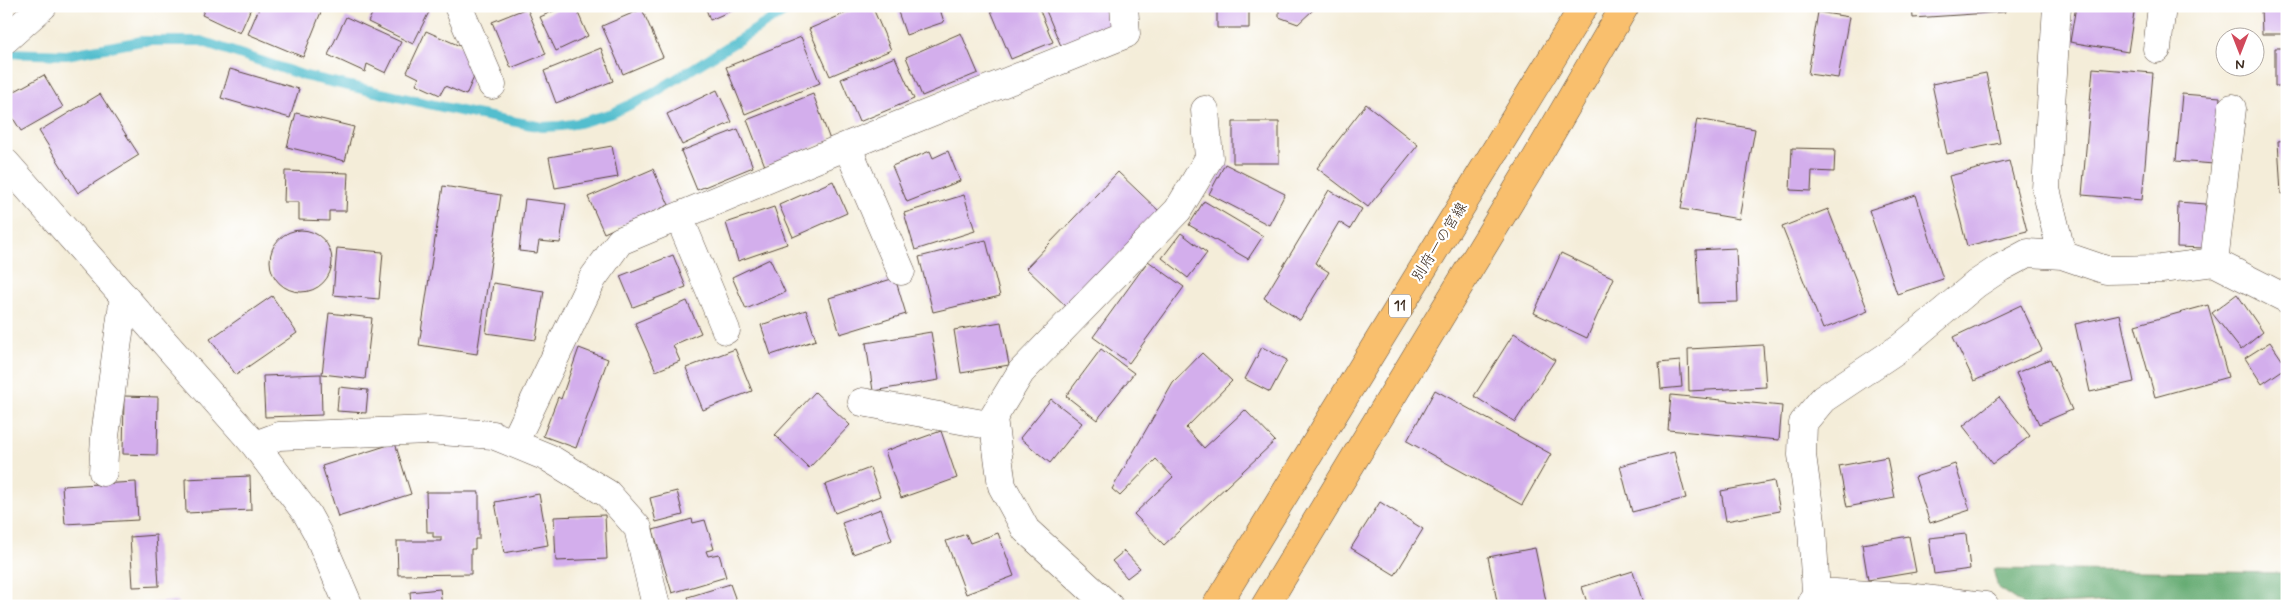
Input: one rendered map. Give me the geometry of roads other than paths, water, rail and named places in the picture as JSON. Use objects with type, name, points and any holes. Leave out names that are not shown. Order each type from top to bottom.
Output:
[{"type":"main road","name":"別府一の宮線","points":[[1216,606],[1584,6]]},
{"type":"main road","points":[[1265,606],[1537,157],[1625,6]]},
{"type":"street","points":[[6,39],[43,6]]},
{"type":"street","points":[[514,443],[593,278],[620,241],[846,146],[1126,34],[1124,6]]},
{"type":"street","points":[[2057,6],[2046,188],[2062,255]]},
{"type":"street","points":[[2156,49],[2162,6]]},
{"type":"street","points":[[464,8],[492,85]]},
{"type":"street","points":[[2214,262],[2232,108]]},
{"type":"street","points":[[1109,606],[1026,530],[1002,486],[993,418],[1021,372],[1178,210],[1209,158],[1205,110]]},
{"type":"street","points":[[846,146],[901,271]]},
{"type":"street","points":[[6,163],[255,445],[291,490],[318,534],[350,606]]},
{"type":"street","points":[[679,217],[726,330]]},
{"type":"street","points":[[1985,606],[1907,597],[1813,599],[1812,529],[1802,455],[1803,423],[1823,399],[1901,347],[1976,284],[2028,253],[2062,255],[2106,270],[2161,269],[2214,262],[2287,299]]},
{"type":"street","points":[[103,472],[104,436],[124,296]]},
{"type":"street","points":[[862,402],[994,426]]},
{"type":"street","points":[[255,445],[279,436],[428,430],[493,434],[549,458],[608,494],[638,528],[656,606]]},
{"type":"waterway","points":[[6,53],[66,55],[142,41],[201,41],[305,76],[465,112],[542,127],[560,126],[579,123],[613,113],[652,94],[793,6]]}]
